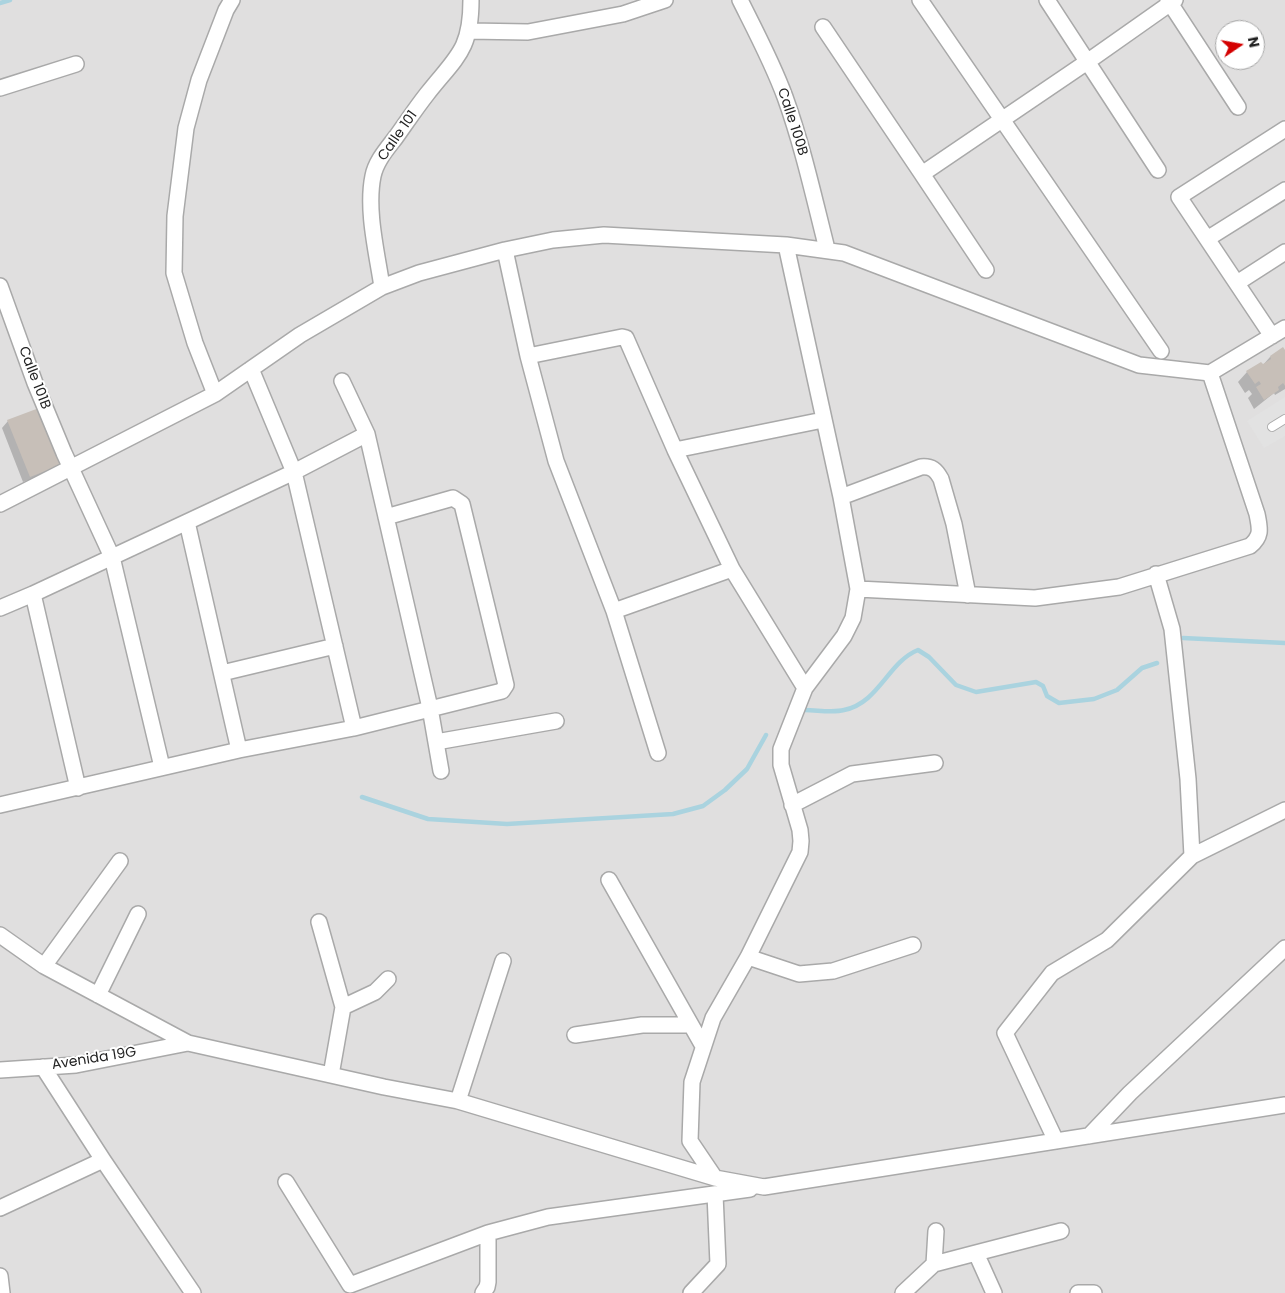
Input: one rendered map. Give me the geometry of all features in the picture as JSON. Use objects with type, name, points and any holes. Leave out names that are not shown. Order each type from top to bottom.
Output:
[{"type":"street","points":[[215,394],[195,343],[174,273],[175,216],[186,128],[199,80],[226,10],[232,0]]},
{"type":"street","name":"Calle 101","points":[[382,287],[372,215],[371,194],[373,175],[379,160],[428,93],[456,61],[464,47],[469,31],[471,0]]},
{"type":"street","points":[[469,31],[528,32],[623,14],[665,0]]},
{"type":"street","name":"Calle 100B","points":[[740,0],[771,61],[785,97],[800,144],[827,249]]},
{"type":"street","points":[[920,0],[1161,351]]},
{"type":"street","points":[[1047,0],[1158,170]]},
{"type":"street","points":[[922,174],[1004,120],[1172,1],[1238,107]]},
{"type":"street","points":[[823,27],[986,270]]},
{"type":"street","points":[[0,88],[76,64]]},
{"type":"street","points":[[1272,336],[1179,197],[1285,129]]},
{"type":"street","points":[[1207,239],[1285,190]]},
{"type":"street","points":[[0,504],[215,394],[300,335],[382,287],[419,273],[505,250],[554,240],[604,235],[786,245],[844,252],[1139,365],[1210,372],[1285,328]]},
{"type":"street","points":[[715,1178],[690,1141],[692,1082],[712,1018],[748,957],[800,852],[800,830],[781,765],[781,749],[805,688],[844,636],[853,618],[858,589],[841,497],[786,245]]},
{"type":"street","points":[[505,250],[528,356],[556,461],[614,611],[658,754]]},
{"type":"street","points":[[1236,283],[1285,252]]},
{"type":"street","name":"Calle 101B","points":[[0,286],[35,383],[112,557],[162,767]]},
{"type":"street","points":[[528,356],[622,337],[626,338],[675,450],[732,569],[805,688]]},
{"type":"street","points":[[251,370],[294,472],[354,728]]},
{"type":"street","points":[[858,589],[1034,598],[1119,587],[1250,546],[1258,540],[1260,532],[1257,514],[1210,372]]},
{"type":"street","points":[[342,381],[367,434],[430,708],[442,771]]},
{"type":"street","points":[[675,450],[823,420]]},
{"type":"street","points":[[0,608],[294,472],[367,434]]},
{"type":"street","points":[[841,497],[921,467],[928,466],[933,468],[938,472],[941,479],[954,524],[968,595]]},
{"type":"street","points":[[0,805],[239,750],[354,728],[502,690],[506,685],[462,504],[453,498],[386,517]]},
{"type":"street","points":[[187,522],[239,750]]},
{"type":"street","points":[[614,611],[732,569]]},
{"type":"street","points":[[1156,574],[1173,638],[1188,779],[1192,856]]},
{"type":"street","points":[[33,594],[78,788]]},
{"type":"street","points":[[222,674],[335,646]]},
{"type":"street","points":[[436,742],[556,720]]},
{"type":"street","points":[[792,805],[852,774],[935,763]]},
{"type":"street","points":[[1056,1141],[1005,1033],[1052,973],[1107,940],[1192,856],[1285,810]]},
{"type":"street","points":[[44,966],[120,861]]},
{"type":"street","points":[[608,880],[704,1046]]},
{"type":"street","points":[[98,995],[138,914]]},
{"type":"street","points":[[319,922],[342,1007],[331,1075]]},
{"type":"street","points":[[0,935],[44,966],[188,1042],[331,1075],[458,1101],[715,1178],[764,1187]]},
{"type":"street","points":[[748,957],[799,974],[833,971],[913,945]]},
{"type":"street","points":[[1089,1136],[1130,1093],[1285,948]]},
{"type":"street","points":[[458,1101],[503,961]]},
{"type":"street","points":[[342,1007],[375,992],[388,979]]},
{"type":"street","points":[[575,1035],[642,1025],[691,1025]]},
{"type":"street","name":"Avenida 19G","points":[[0,1070],[76,1065],[188,1042]]},
{"type":"street","points":[[44,1067],[103,1160],[193,1293]]},
{"type":"street","points":[[0,1080],[17,1069]]},
{"type":"street","points":[[286,1182],[350,1284],[488,1233],[548,1217],[764,1187],[1285,1105]]},
{"type":"street","points":[[0,1208],[103,1160]]},
{"type":"street","points":[[691,1293],[718,1264],[715,1194]]},
{"type":"street","points":[[934,1264],[936,1231]]},
{"type":"street","points":[[911,1290],[934,1264],[1061,1231]]},
{"type":"street","points":[[483,1293],[488,1282],[488,1233]]},
{"type":"street","points":[[976,1253],[994,1293]]},
{"type":"street","points":[[0,1276],[2,1293]]},
{"type":"street","points":[[1078,1293],[1094,1293]]},
{"type":"lane","points":[[1272,427],[1285,419]]},
{"type":"shaded area","points":[[0,0],[1285,0],[1285,1293],[0,1293]]},
{"type":"shaded area","points":[[1285,397],[1285,436],[1264,448],[1247,421]]},
{"type":"building","points":[[1283,347],[1285,350],[1285,386],[1283,383],[1278,387],[1279,390],[1264,400],[1256,387],[1261,384],[1259,381],[1255,384],[1246,371],[1261,362],[1263,364],[1271,359],[1270,356]]},
{"type":"building","points":[[39,408],[61,465],[30,477],[7,420]]},
{"type":"waterway","points":[[0,3],[10,0]]},
{"type":"waterway","points":[[1183,638],[1285,643]]},
{"type":"waterway","points":[[805,710],[835,711],[856,706],[875,691],[899,663],[918,650],[929,657],[956,685],[976,692],[1036,682],[1043,686],[1047,696],[1059,703],[1094,699],[1117,690],[1142,668],[1157,663]]},
{"type":"waterway","points":[[362,797],[428,819],[507,824],[673,814],[703,806],[725,790],[747,769],[766,735]]}]
